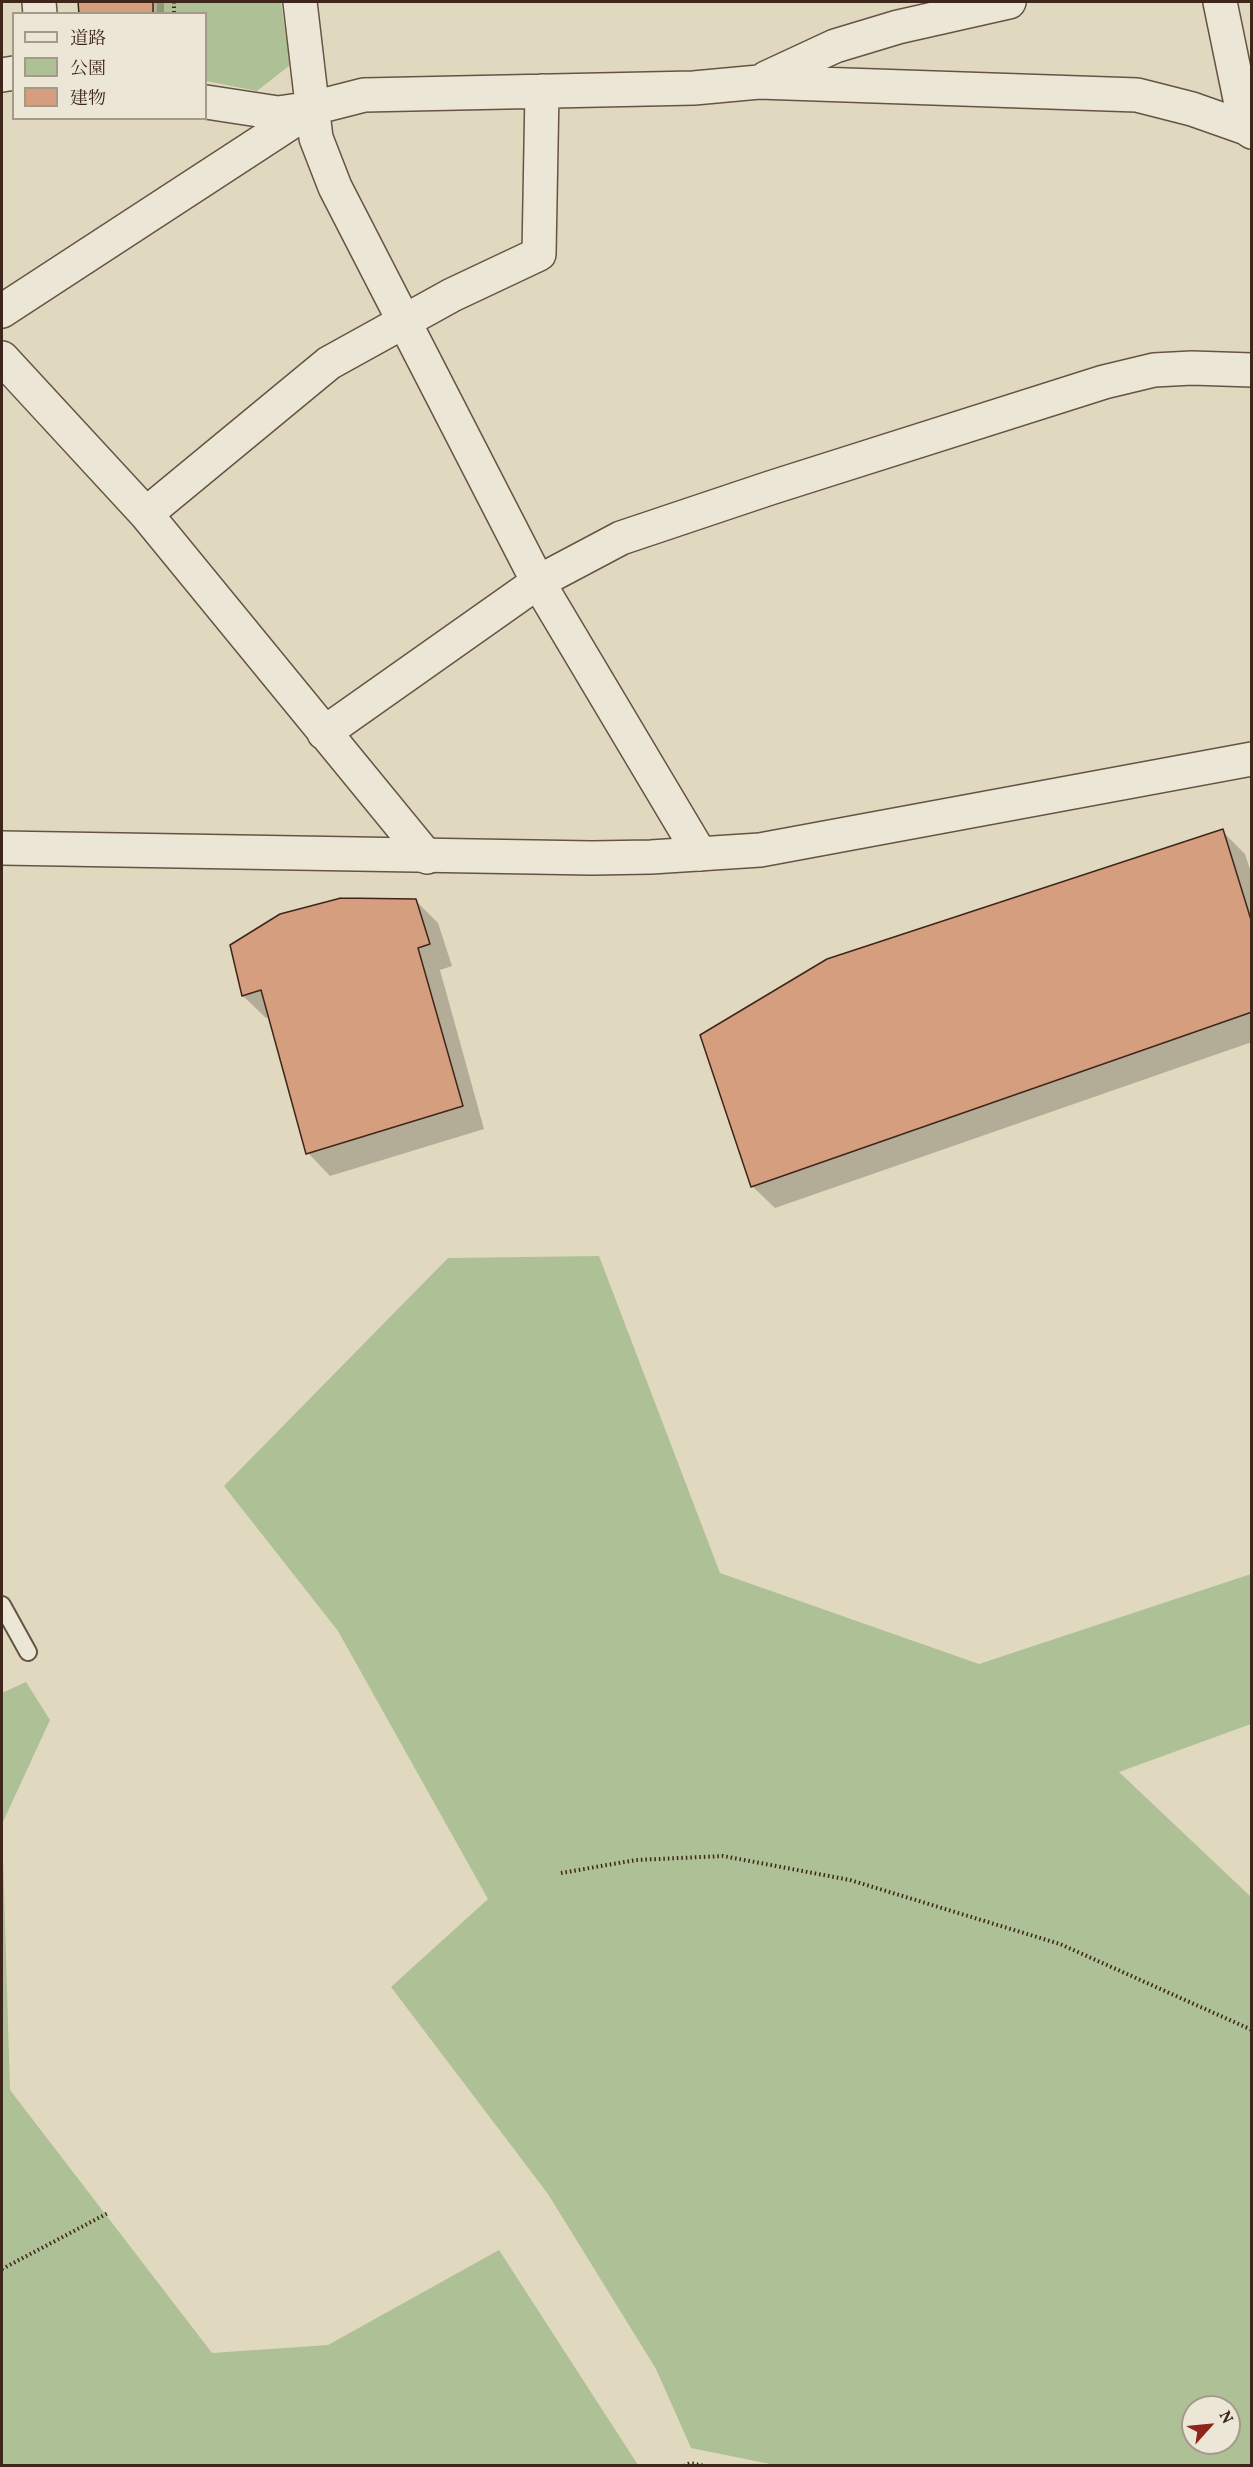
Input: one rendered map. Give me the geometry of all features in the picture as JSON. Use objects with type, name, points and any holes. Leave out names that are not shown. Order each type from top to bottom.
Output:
[{"type":"street","points":[[300,2],[316,138],[324,163],[402,321],[538,582],[700,854]]},
{"type":"street","points":[[759,82],[835,46],[898,27],[1009,2]]},
{"type":"street","points":[[1220,2],[1248,130]]},
{"type":"street","points":[[207,102],[278,113],[313,108],[364,95],[694,88],[759,82],[1137,96],[1192,109],[1248,130]]},
{"type":"street","points":[[146,514],[330,363],[402,321],[539,254],[542,91]]},
{"type":"street","points":[[2,311],[313,108]]},
{"type":"street","points":[[2,358],[146,514],[427,857]]},
{"type":"street","points":[[324,733],[538,582],[621,538],[781,484],[1104,382],[1154,370],[1192,368],[1251,370]]},
{"type":"street","points":[[2,848],[592,858],[760,850],[1251,759]]},
{"type":"lane","points":[[2,1605],[28,1652]]},
{"type":"path","points":[[561,1873],[636,1860],[723,1856],[850,1880],[1060,1944],[1251,2030]]},
{"type":"path","points":[[2,2269],[108,2213]]},
{"type":"path","points":[[684,2466],[690,2463],[705,2466]]},
{"type":"green space","points":[[157,2],[281,2],[290,65],[257,91],[207,81],[207,12],[157,12]]},
{"type":"green space","points":[[599,1256],[720,1573],[979,1664],[1251,1574],[1251,1724],[1119,1772],[1251,1897],[1251,2465],[780,2466],[691,2448],[656,2369],[548,2194],[391,1987],[488,1899],[338,1631],[224,1486],[448,1258]]},
{"type":"green space","points":[[26,1682],[50,1720],[2,1824],[2,1693]]},
{"type":"green space","points":[[2,1824],[10,2090],[212,2353],[328,2345],[499,2250],[638,2465],[2,2465]]},
{"type":"building","points":[[78,2],[153,2],[153,12],[79,12]]},
{"type":"building","points":[[1223,829],[1252,923],[1252,1012],[751,1187],[700,1035],[827,959]]},
{"type":"building","points":[[341,898],[416,899],[430,944],[418,948],[463,1106],[306,1154],[261,990],[242,996],[230,945],[280,914]]}]
